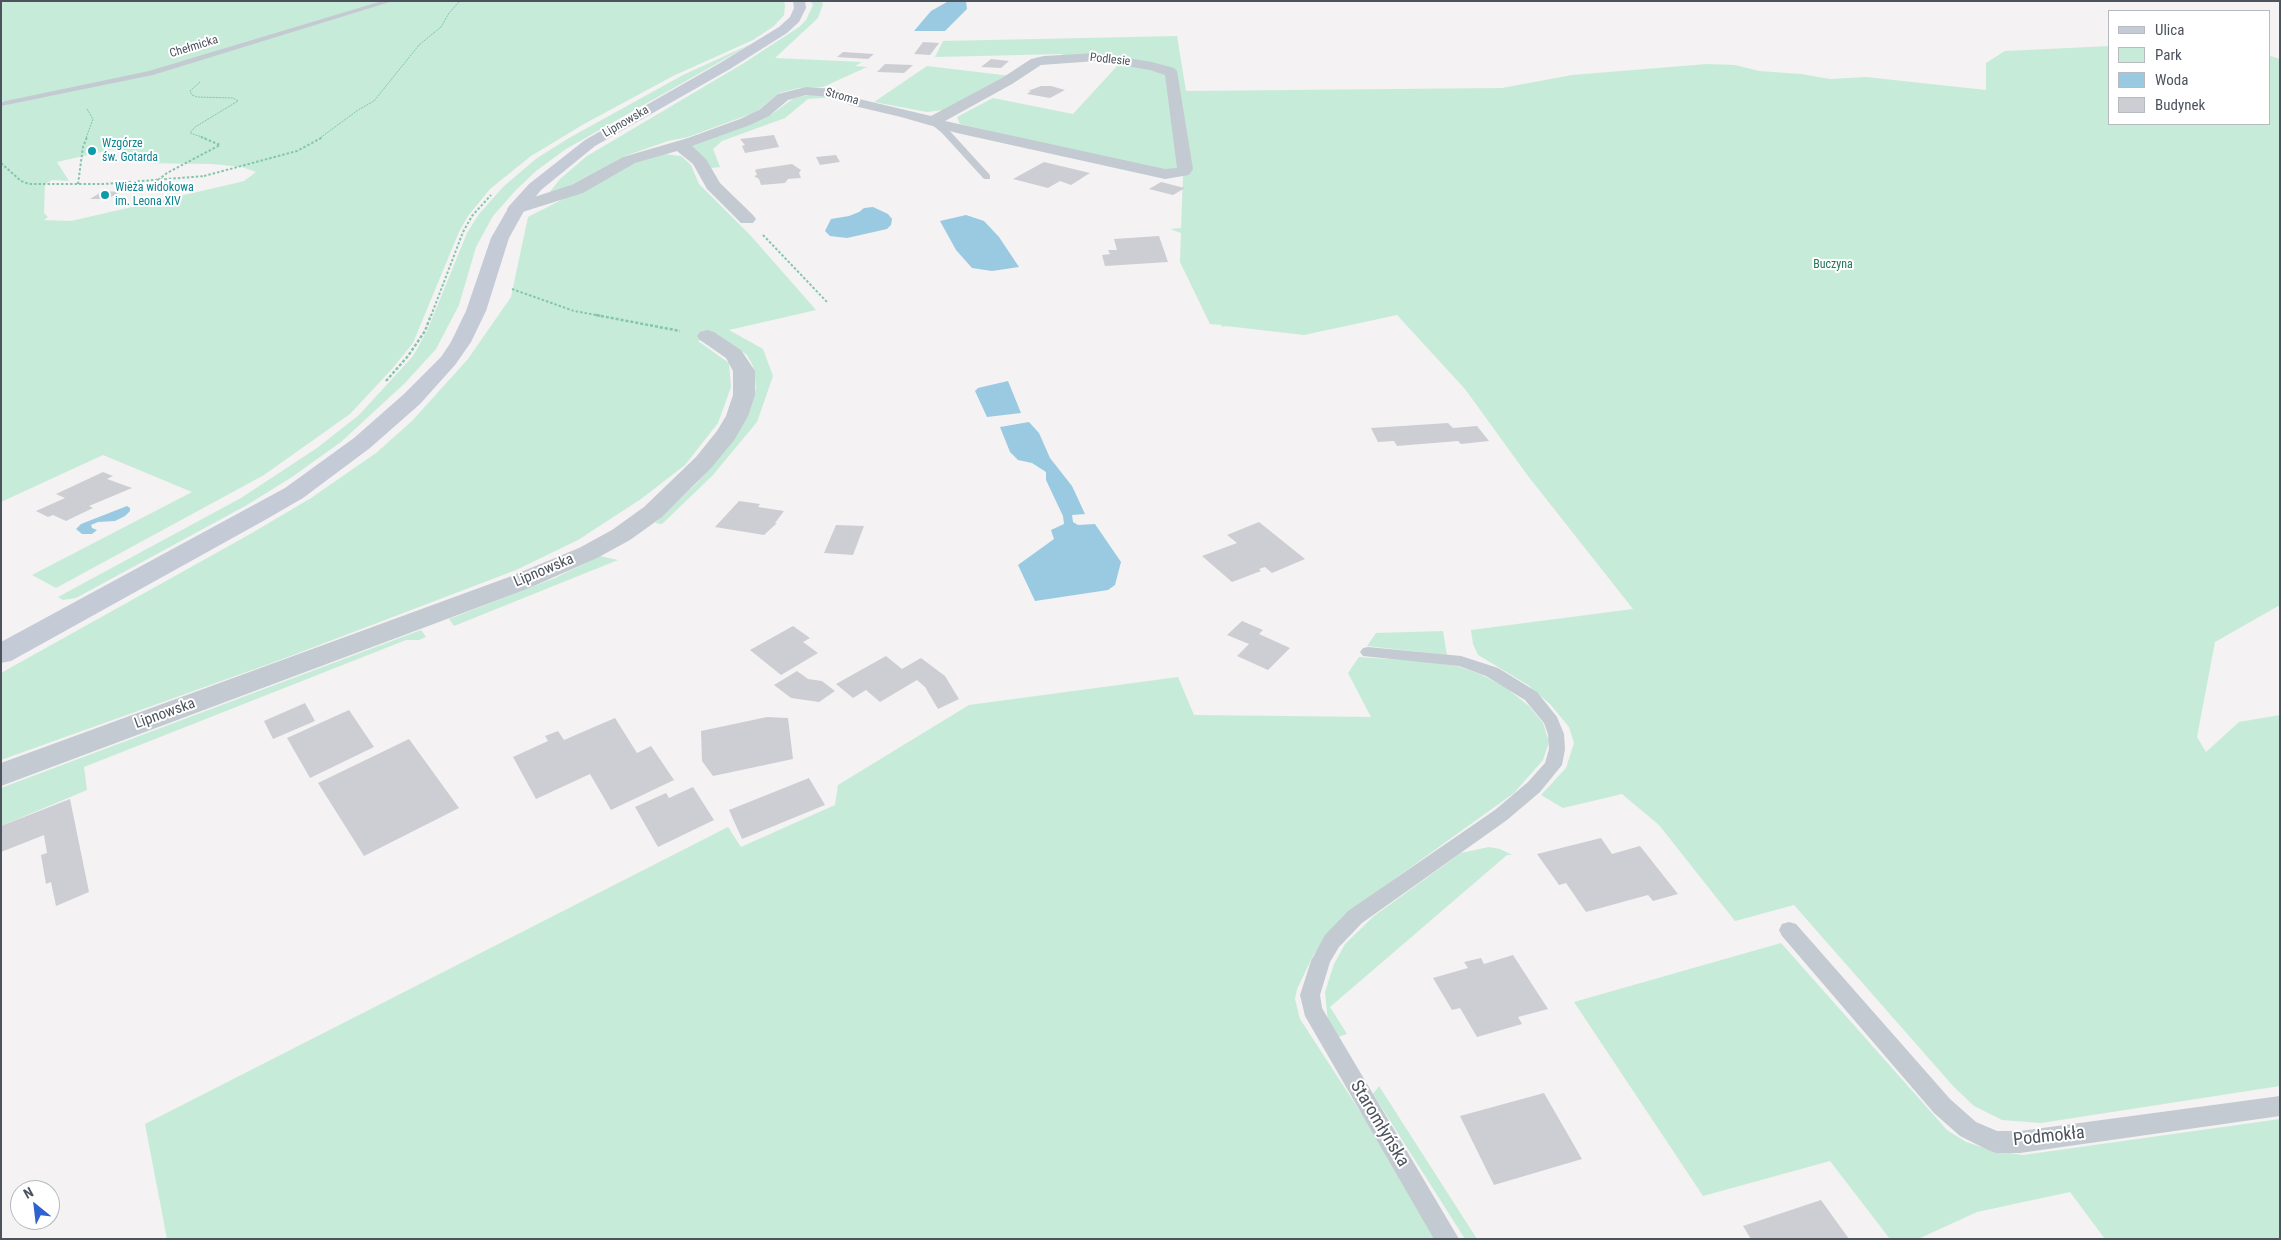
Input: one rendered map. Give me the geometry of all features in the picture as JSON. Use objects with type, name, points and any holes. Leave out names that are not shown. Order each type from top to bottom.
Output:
[{"type":"main road","name":"Lipnowska","points":[[1,654],[256,515],[323,473],[362,443],[412,399],[448,361],[470,326],[494,253],[516,209],[547,176],[574,154],[783,30],[795,19],[800,8],[799,1]]},
{"type":"street","name":"Podlesie","points":[[933,121],[1020,74],[1036,62],[1044,60],[1096,57],[1161,68],[1172,74],[1185,169],[1183,172],[1175,174],[1154,172]]},
{"type":"street","name":"Stroma","points":[[516,209],[577,189],[629,160],[746,122],[764,113],[783,97],[806,91],[836,94],[856,102],[999,139],[1154,172]]},
{"type":"street","points":[[678,145],[696,158],[713,186],[747,219]]},
{"type":"street","name":"Lipnowska","points":[[1,775],[518,583],[588,553],[621,535],[653,512],[704,462],[726,434],[737,416],[744,395],[744,370],[734,354],[707,336]]},
{"type":"lane","name":"Chełmicka","points":[[1,104],[137,76],[390,1]]},
{"type":"lane","points":[[933,121],[945,131],[987,177]]},
{"type":"lane","name":"Staromłyńska","points":[[1368,652],[1461,661],[1492,672],[1531,696],[1551,721],[1556,734],[1557,749],[1553,765],[1534,787],[1500,815],[1355,917],[1332,941],[1321,961],[1310,995],[1312,1010],[1447,1239]]},
{"type":"lane","name":"Podmokła","points":[[1788,930],[1942,1106],[1968,1129],[1996,1142],[2020,1142],[2280,1106]]},
{"type":"path","points":[[204,176],[296,151],[331,132],[378,97],[412,54],[441,27],[460,1]]},
{"type":"path","points":[[158,180],[166,173],[220,145],[217,142],[190,133],[195,127],[238,101],[233,98],[197,97],[192,95],[190,91],[216,69],[215,63],[198,58]]},
{"type":"path","points":[[75,89],[93,119],[84,147],[78,184]]},
{"type":"path","points":[[1,162],[21,181],[29,184],[78,184],[213,175]]},
{"type":"path","points":[[383,384],[408,356],[425,331],[463,232],[472,216],[494,191]]},
{"type":"path","points":[[747,219],[827,302]]},
{"type":"path","points":[[486,278],[541,300],[574,310],[707,336]]},
{"type":"green space","points":[[1,1],[784,1],[785,6],[784,15],[774,26],[753,40],[673,76],[584,124],[531,156],[490,189],[468,216],[459,232],[413,343],[392,369],[350,414],[264,475],[56,588],[32,575],[192,492],[103,455],[1,502],[1,104],[4,101],[1,101]],"holes":[[[114,149],[142,163],[212,164],[242,167],[256,172],[244,181],[71,221],[44,220],[48,217],[44,213],[45,184],[52,180],[69,181],[57,162]]]},
{"type":"green space","points":[[811,1],[821,1],[823,4],[818,18],[775,58],[862,62],[855,66],[867,67],[823,87],[799,88],[779,93],[756,112],[688,137],[668,141],[625,156],[561,190],[549,193],[560,179],[587,156],[744,63],[799,27],[806,20],[813,5]]},
{"type":"green space","name":"Buczyna","points":[[1177,36],[1186,91],[1502,88],[1572,75],[1707,64],[1735,65],[1759,71],[1801,74],[1830,79],[1866,77],[1986,90],[1986,63],[2005,51],[2108,46],[2108,125],[2271,125],[2271,56],[2280,59],[2280,605],[2215,642],[2197,737],[2206,752],[2239,722],[2280,715],[2280,1086],[2041,1123],[2002,1120],[1974,1106],[1953,1086],[1794,905],[1735,921],[1659,825],[1622,794],[1563,808],[1541,795],[1566,768],[1574,743],[1569,727],[1550,704],[1528,685],[1478,655],[1473,644],[1471,630],[1633,609],[1528,476],[1465,389],[1397,315],[1304,335],[1221,327],[1222,325],[1210,324],[1180,262],[1181,233],[1170,229],[1181,228],[1183,176],[960,124],[957,117],[993,98],[1073,114],[1118,65],[1095,60],[1062,61],[1062,54],[935,57],[943,41]]},
{"type":"green space","points":[[753,43],[566,149],[536,171],[515,191],[493,216],[476,247],[459,305],[436,349],[405,383],[341,442],[292,477],[247,505],[76,598],[63,600],[58,597],[241,498],[317,448],[359,415],[413,356],[427,331],[467,233],[479,214],[504,186],[537,158],[569,138],[683,75]]},
{"type":"green space","points":[[927,66],[1011,76],[943,110],[927,112],[874,102]]},
{"type":"green space","points":[[813,94],[835,97],[808,99],[785,118],[722,141],[713,149],[720,167],[711,168],[691,146],[772,114],[794,98]]},
{"type":"green space","points":[[664,154],[681,156],[691,165],[699,184],[751,236],[816,310],[729,330],[763,349],[773,376],[757,422],[713,475],[662,524],[655,523],[697,483],[722,453],[748,411],[756,388],[753,366],[747,355],[717,334],[698,341],[729,363],[731,387],[718,423],[685,465],[641,499],[578,540],[516,570],[280,660],[1,760],[1,673],[252,533],[311,498],[376,453],[412,421],[468,359],[511,297],[528,217],[634,163]]},
{"type":"green space","points":[[600,556],[618,560],[454,626],[449,619],[555,578]]},
{"type":"green space","points":[[421,630],[426,637],[419,640],[406,640],[84,767],[87,790],[1,826],[1,788]]},
{"type":"green space","points":[[1443,631],[1447,655],[1367,646],[1376,633]]},
{"type":"green space","points":[[1359,657],[1419,661],[1457,666],[1480,674],[1505,687],[1529,706],[1543,723],[1549,742],[1543,760],[1514,793],[1343,916],[1314,954],[1297,989],[1295,999],[1300,1019],[1380,1142],[1438,1239],[167,1239],[145,1124],[728,827],[741,847],[835,805],[838,785],[969,705],[1178,677],[1194,715],[1371,717],[1348,673]]},
{"type":"green space","points":[[1489,847],[1500,849],[1512,855],[1507,855],[1330,1007],[1347,1034],[1335,1038],[1328,1022],[1325,992],[1334,964],[1345,944],[1374,916],[1461,853]]},
{"type":"green space","points":[[1781,943],[1947,1130],[1966,1142],[1991,1150],[2023,1155],[2280,1119],[2280,1239],[2105,1239],[2070,1192],[1977,1212],[1918,1239],[1890,1239],[1830,1161],[1703,1196],[1574,1002]]},
{"type":"green space","points":[[1379,1086],[1477,1239],[1465,1239],[1373,1094]]},
{"type":"water","points":[[966,1],[967,9],[945,31],[914,31],[931,11],[947,2]]},
{"type":"water","points":[[873,207],[888,214],[892,219],[891,225],[887,229],[847,238],[830,236],[825,231],[831,219],[849,216],[864,208]]},
{"type":"water","points":[[966,215],[984,221],[999,237],[1019,267],[992,271],[972,268],[956,250],[940,221]]},
{"type":"water","points":[[1008,381],[1021,413],[987,417],[975,391],[978,388]]},
{"type":"water","points":[[1029,422],[1039,433],[1050,458],[1072,486],[1085,514],[1072,515],[1073,522],[1078,525],[1095,524],[1121,562],[1115,585],[1108,590],[1035,601],[1018,565],[1054,539],[1051,530],[1064,524],[1063,516],[1046,480],[1046,472],[1032,463],[1018,460],[1010,452],[1000,427]]},
{"type":"water","points":[[127,506],[130,508],[130,511],[125,516],[115,521],[98,522],[91,525],[92,528],[97,530],[92,534],[82,534],[76,529],[81,524]]},
{"type":"building","points":[[923,42],[939,43],[930,55],[914,54]]},
{"type":"building","points":[[843,52],[874,54],[868,59],[837,57]]},
{"type":"building","points":[[991,59],[1009,61],[1001,68],[981,67]]},
{"type":"building","points":[[885,64],[913,65],[904,73],[877,72]]},
{"type":"building","points":[[1041,86],[1051,86],[1065,90],[1050,98],[1027,94],[1031,91],[1028,91]]},
{"type":"building","points":[[774,135],[779,147],[745,153],[742,146],[745,145],[740,139]]},
{"type":"building","points":[[836,155],[840,162],[820,165],[816,157]]},
{"type":"building","points":[[1044,162],[1090,173],[1071,185],[1060,181],[1048,188],[1013,179]]},
{"type":"building","points":[[792,164],[801,170],[799,173],[801,178],[788,179],[785,183],[761,185],[759,179],[754,176],[757,175],[755,170],[758,169]]},
{"type":"building","points":[[1161,182],[1185,188],[1173,195],[1149,189]]},
{"type":"building","name":"Wieża widokowa im. Leona XIV","points":[[103,191],[121,192],[107,199],[90,199]]},
{"type":"building","points":[[1159,236],[1168,262],[1105,266],[1102,255],[1110,254],[1108,250],[1117,250],[1114,239]]},
{"type":"building","points":[[1448,423],[1453,428],[1477,426],[1489,441],[1461,444],[1458,441],[1397,446],[1394,441],[1378,442],[1371,428]]},
{"type":"building","points":[[103,472],[113,476],[107,479],[132,488],[89,506],[93,508],[66,521],[53,515],[48,517],[36,511],[65,498],[56,494]]},
{"type":"building","points":[[739,501],[760,504],[758,507],[784,511],[775,523],[777,523],[764,535],[715,527]]},
{"type":"building","points":[[1259,522],[1305,559],[1272,573],[1265,567],[1259,569],[1261,571],[1232,582],[1202,556],[1237,543],[1227,535]]},
{"type":"building","points":[[836,525],[864,526],[853,555],[824,553]]},
{"type":"building","points":[[1242,621],[1263,630],[1259,634],[1290,648],[1268,670],[1237,656],[1249,644],[1227,635]]},
{"type":"building","points":[[793,626],[810,638],[803,642],[818,653],[781,675],[750,650]]},
{"type":"building","points":[[886,656],[902,669],[921,658],[945,676],[959,699],[938,709],[925,687],[917,680],[880,702],[866,690],[853,698],[836,684]]},
{"type":"building","points":[[797,671],[808,679],[822,681],[835,691],[819,702],[791,698],[774,685]]},
{"type":"building","points":[[305,703],[315,721],[273,739],[264,721]]},
{"type":"building","points":[[349,710],[374,747],[310,778],[287,738]]},
{"type":"building","points":[[767,717],[788,718],[793,759],[713,776],[702,761],[701,731]]},
{"type":"building","points":[[615,718],[637,753],[651,746],[674,780],[611,810],[590,774],[536,799],[513,757],[548,741],[545,736],[558,731],[564,740]]},
{"type":"building","points":[[409,739],[459,808],[364,856],[318,783]]},
{"type":"building","points":[[809,778],[825,805],[742,839],[729,810]]},
{"type":"building","points":[[693,787],[714,820],[658,847],[635,807],[666,793],[669,798]]},
{"type":"building","points":[[70,799],[89,892],[56,906],[51,882],[46,884],[41,855],[47,853],[44,835],[1,852],[1,826]]},
{"type":"building","points":[[1601,838],[1612,854],[1640,846],[1678,894],[1653,901],[1648,895],[1586,912],[1566,883],[1559,885],[1537,854]]},
{"type":"building","points":[[1513,955],[1548,1009],[1518,1017],[1522,1024],[1477,1037],[1460,1008],[1452,1010],[1433,978],[1468,968],[1464,962],[1481,958],[1484,964]]},
{"type":"building","points":[[1544,1093],[1582,1159],[1494,1185],[1460,1116]]},
{"type":"building","points":[[1821,1200],[1849,1239],[1751,1239],[1743,1226]]},
{"type":"place","name":"Wzgórze św. Gotarda","points":[[92,151]]},
{"type":"place","name":"Wieża widokowa im. Leona XIV","points":[[105,195]]}]
